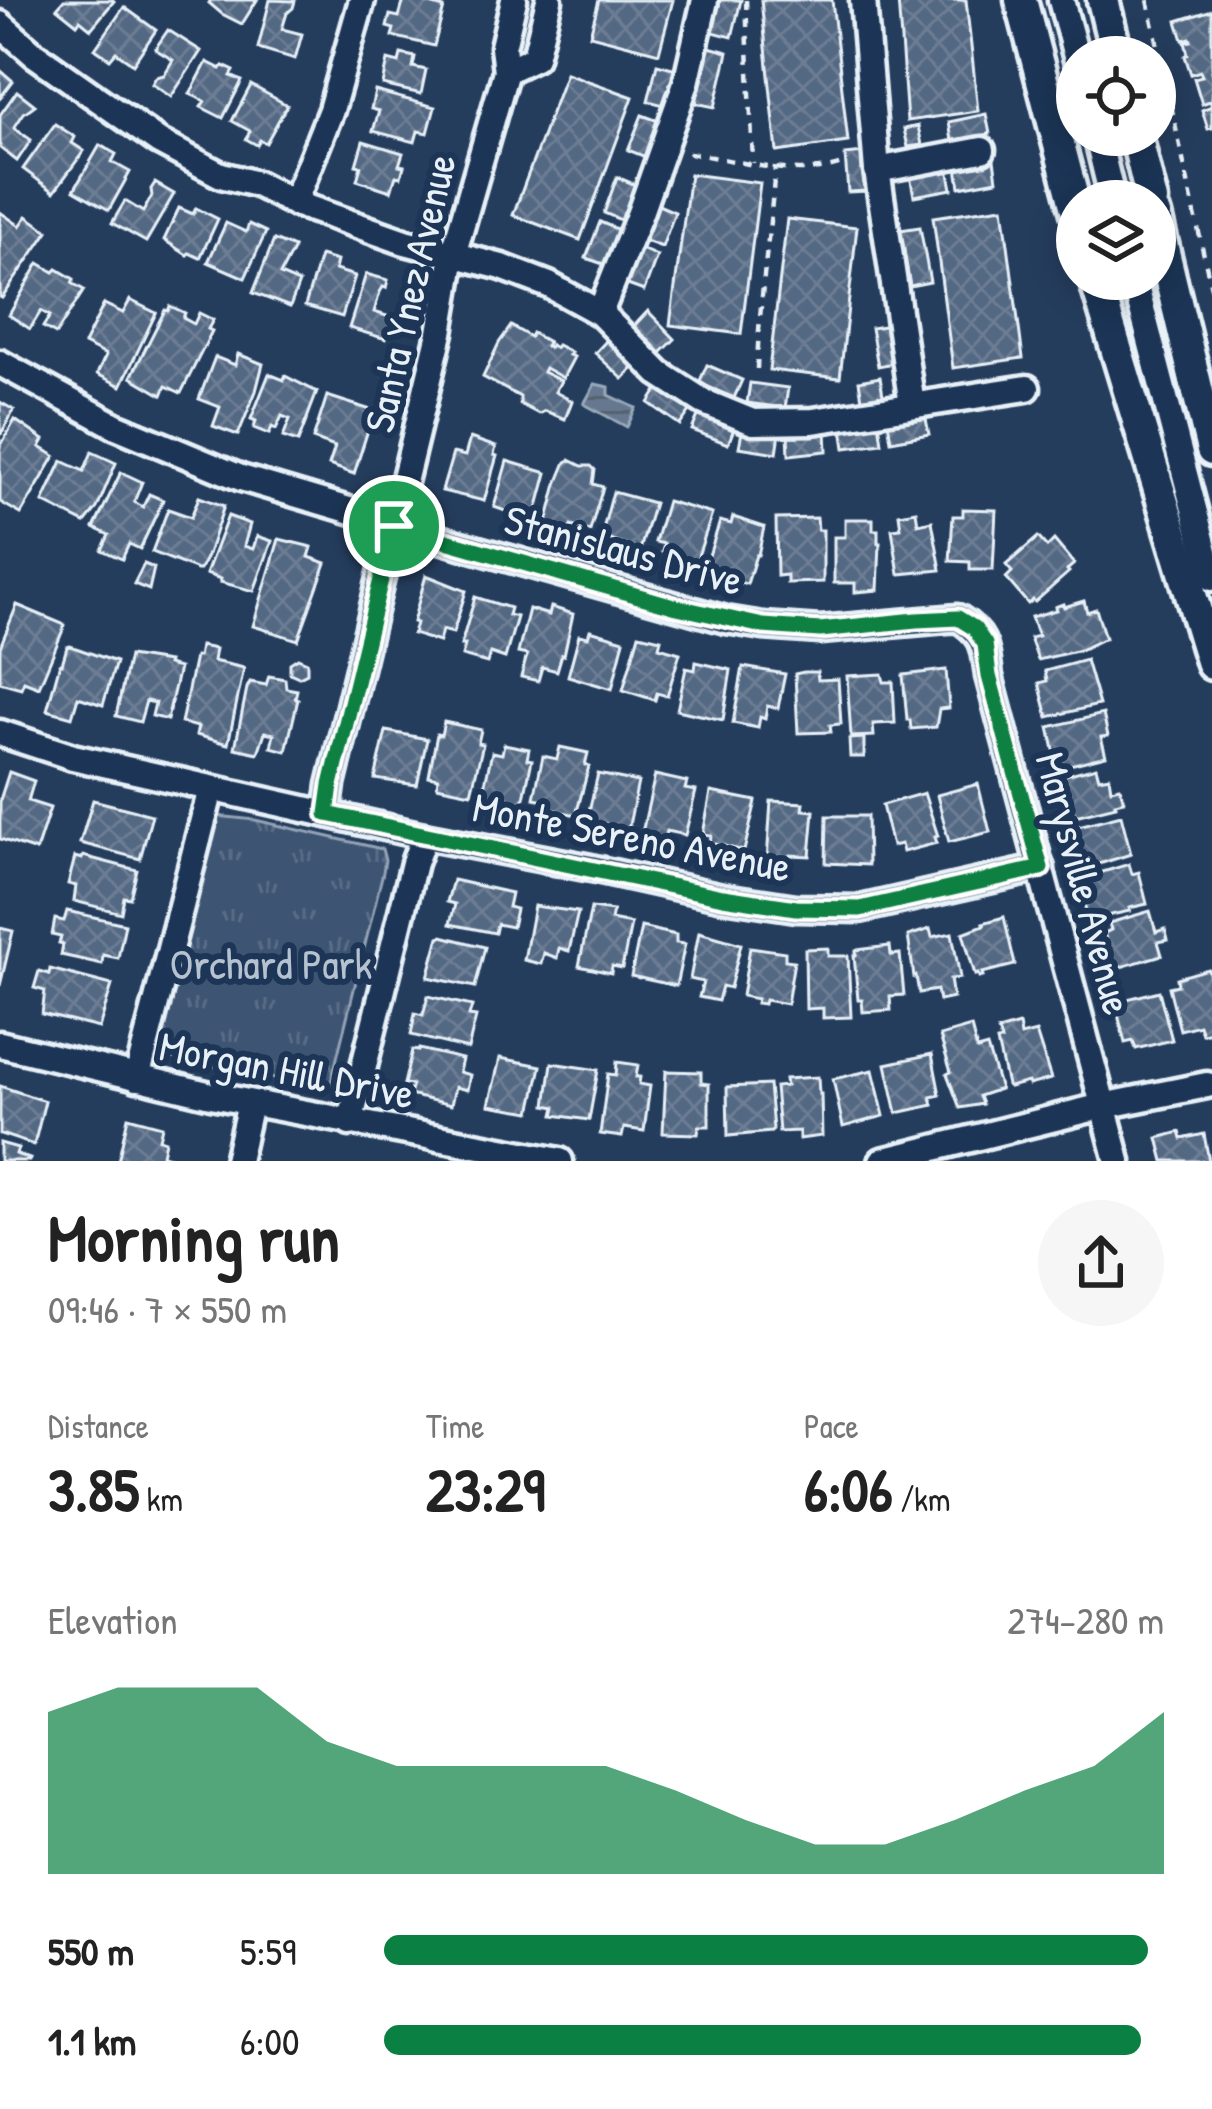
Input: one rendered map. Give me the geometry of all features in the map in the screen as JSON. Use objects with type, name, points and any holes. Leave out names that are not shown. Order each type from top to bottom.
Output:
[{"type":"main road","points":[[1021,0],[1068,180]]},
{"type":"main road","points":[[1103,0],[1112,36]]},
{"type":"main road","points":[[1102,300],[1212,664]]},
{"type":"main road","points":[[1176,300],[1212,450]]},
{"type":"street","points":[[294,203],[332,110],[362,0]]},
{"type":"street","name":"Santa Ynez Avenue","points":[[327,814],[440,333],[453,255],[506,71],[503,47],[514,0]]},
{"type":"street","name":"Santa Ynez Avenue","points":[[506,71],[536,57],[549,0]]},
{"type":"street","points":[[600,313],[686,83],[705,0]]},
{"type":"street","points":[[863,0],[877,170],[912,405]]},
{"type":"street","points":[[1061,0],[1071,36]]},
{"type":"street","points":[[0,24],[34,54],[159,142],[221,175],[257,184],[294,203],[405,242],[502,267],[561,291],[600,313],[659,373],[704,402],[753,422],[813,421],[1027,388]]},
{"type":"street","points":[[877,170],[982,150]]},
{"type":"street","points":[[1139,300],[1212,578]]},
{"type":"street","name":"Stanislaus Drive","points":[[0,363],[178,454],[241,478],[394,526],[745,623],[820,630],[958,618],[974,628]]},
{"type":"street","name":"Marysville Avenue","points":[[974,628],[985,644],[989,676],[1118,1161]]},
{"type":"street","name":"Monte Sereno Avenue","points":[[0,733],[73,757],[424,836],[796,908],[860,909],[1041,868]]},
{"type":"street","points":[[137,1078],[212,789]]},
{"type":"street","points":[[350,1123],[424,836]]},
{"type":"street","name":"Morgan Hill Drive","points":[[0,1044],[250,1103],[560,1161]]},
{"type":"street","points":[[882,1161],[1207,1085]]},
{"type":"street","points":[[237,1161],[250,1103]]},
{"type":"path","points":[[746,0],[753,163]]},
{"type":"path","points":[[1148,0],[1212,292]]},
{"type":"path","points":[[662,151],[775,167],[827,169],[842,164]]},
{"type":"path","points":[[757,369],[775,167]]},
{"type":"green space","name":"Orchard Park","points":[[217,816],[382,849],[383,872],[330,1086],[159,1055]]},
{"type":"shaded area","points":[[595,384],[609,387],[609,395],[636,408],[627,427],[584,404]]},
{"type":"building","points":[[64,0],[114,1],[91,29],[57,8]]},
{"type":"building","points":[[211,0],[257,0],[242,24],[222,14]]},
{"type":"building","points":[[270,0],[295,1],[282,29],[302,34],[295,59],[258,48]]},
{"type":"building","points":[[404,0],[444,8],[434,46],[392,36],[394,29],[387,27],[390,15],[399,17]]},
{"type":"building","points":[[599,0],[673,0],[659,53],[590,35]]},
{"type":"building","points":[[720,0],[741,0],[732,37],[713,32]]},
{"type":"building","points":[[761,0],[832,0],[848,142],[777,152]]},
{"type":"building","points":[[898,0],[966,0],[978,111],[907,121]]},
{"type":"building","points":[[124,7],[156,30],[133,64],[116,52],[110,59],[95,49]]},
{"type":"building","points":[[1212,10],[1212,106],[1210,101],[1202,104],[1194,78],[1202,76],[1200,71],[1191,74],[1185,42],[1191,41],[1183,40],[1177,21]]},
{"type":"building","points":[[168,30],[201,51],[171,97],[152,84],[173,60],[155,49]]},
{"type":"building","points":[[709,47],[728,52],[715,107],[696,103]]},
{"type":"building","points":[[401,54],[415,57],[413,67],[426,70],[421,94],[383,85],[388,60],[399,63]]},
{"type":"building","points":[[207,62],[234,71],[231,76],[242,81],[223,118],[201,107],[205,101],[190,94]]},
{"type":"building","points":[[657,64],[677,69],[668,106],[648,101]]},
{"type":"building","points":[[0,70],[13,81],[0,98]]},
{"type":"building","points":[[566,73],[633,97],[580,240],[513,215]]},
{"type":"building","points":[[251,85],[287,105],[266,143],[260,140],[257,145],[246,139],[250,131],[232,121]]},
{"type":"building","points":[[17,91],[35,105],[14,128],[31,140],[17,161],[0,148],[0,115]]},
{"type":"building","points":[[375,91],[435,107],[428,133],[418,131],[415,142],[373,131],[379,111],[371,109]]},
{"type":"building","points":[[1212,106],[1212,128],[1208,129],[1202,110]]},
{"type":"building","points":[[986,114],[990,134],[952,141],[949,122]]},
{"type":"building","points":[[642,115],[661,122],[648,158],[628,150]]},
{"type":"building","points":[[55,124],[75,137],[72,143],[84,151],[54,192],[23,169]]},
{"type":"building","points":[[918,126],[922,145],[908,147],[904,129]]},
{"type":"building","points":[[363,141],[403,153],[401,177],[396,176],[391,191],[357,180]]},
{"type":"building","points":[[100,145],[116,154],[112,162],[130,172],[109,210],[74,190]]},
{"type":"building","points":[[865,153],[868,191],[848,192],[845,155]]},
{"type":"building","points":[[994,160],[997,180],[960,187],[957,167]]},
{"type":"building","points":[[948,168],[952,189],[914,196],[910,176]]},
{"type":"building","points":[[690,174],[760,183],[741,334],[670,325]]},
{"type":"building","points":[[617,177],[636,185],[623,221],[604,213]]},
{"type":"building","points":[[155,183],[174,194],[146,242],[112,223],[125,201],[143,212]]},
{"type":"building","points":[[656,204],[675,212],[662,247],[643,240]]},
{"type":"building","points":[[1003,207],[1023,358],[953,368],[933,217]]},
{"type":"building","points":[[179,208],[193,214],[196,208],[218,219],[200,258],[164,240]]},
{"type":"building","points":[[0,212],[20,226],[27,216],[48,231],[2,298],[0,297]]},
{"type":"building","points":[[787,219],[857,227],[840,378],[769,370]]},
{"type":"building","points":[[600,222],[619,230],[606,265],[586,258]]},
{"type":"building","points":[[226,223],[246,232],[249,224],[266,232],[245,278],[208,262]]},
{"type":"building","points":[[920,227],[930,282],[910,286],[900,230]]},
{"type":"building","points":[[274,240],[294,248],[280,275],[299,283],[290,307],[253,293]]},
{"type":"building","points":[[639,248],[657,256],[644,291],[625,284]]},
{"type":"building","points":[[320,256],[337,261],[335,270],[355,276],[342,317],[305,306]]},
{"type":"building","points":[[39,263],[74,279],[72,283],[84,290],[56,334],[43,327],[50,316],[41,311],[30,329],[9,315]]},
{"type":"building","points":[[366,274],[388,280],[374,312],[393,318],[386,339],[349,328]]},
{"type":"building","points":[[130,300],[156,313],[121,386],[97,374],[106,355],[84,344],[104,304],[123,313]]},
{"type":"building","points":[[170,306],[194,324],[199,313],[213,320],[181,393],[166,386],[162,395],[131,377]]},
{"type":"building","points":[[648,311],[675,339],[661,353],[634,326]]},
{"type":"building","points":[[891,325],[898,362],[878,366],[871,328]]},
{"type":"building","points":[[511,326],[574,357],[563,378],[545,368],[543,372],[561,381],[555,392],[572,401],[565,419],[545,411],[539,414],[520,404],[520,397],[483,377]]},
{"type":"building","points":[[609,338],[636,365],[623,379],[595,353]]},
{"type":"building","points":[[238,354],[263,364],[238,435],[213,426],[220,407],[199,399],[215,357],[235,365]]},
{"type":"building","points":[[707,365],[742,380],[734,398],[699,383]]},
{"type":"building","points":[[269,374],[284,380],[285,376],[317,392],[298,442],[283,437],[290,419],[282,416],[269,434],[254,428],[256,421],[251,419]]},
{"type":"building","points":[[880,377],[883,395],[862,399],[859,381]]},
{"type":"building","points":[[750,383],[788,388],[785,408],[747,403]]},
{"type":"building","points":[[660,386],[692,408],[680,425],[649,403]]},
{"type":"building","points":[[327,396],[374,411],[354,474],[329,465],[335,447],[313,439]]},
{"type":"building","points":[[0,402],[14,410],[0,436]]},
{"type":"building","points":[[700,411],[735,426],[728,444],[692,430]]},
{"type":"building","points":[[925,414],[929,434],[891,441],[888,421]]},
{"type":"building","points":[[15,420],[44,440],[40,447],[55,456],[21,514],[0,502],[0,447]]},
{"type":"building","points":[[879,422],[882,443],[845,448],[842,428]]},
{"type":"building","points":[[743,427],[780,433],[777,453],[739,447]]},
{"type":"building","points":[[826,431],[827,451],[789,455],[788,434]]},
{"type":"building","points":[[470,438],[496,447],[484,501],[442,491],[453,453],[465,456]]},
{"type":"building","points":[[92,452],[116,463],[97,508],[85,523],[43,502],[62,461],[84,471]]},
{"type":"building","points":[[570,460],[591,466],[593,484],[603,487],[590,531],[571,526],[568,535],[546,527],[557,484]]},
{"type":"building","points":[[507,461],[547,473],[534,521],[494,507]]},
{"type":"building","points":[[121,472],[142,482],[134,502],[143,507],[149,494],[163,500],[140,549],[129,544],[122,559],[102,550],[109,535],[94,528]]},
{"type":"building","points":[[613,492],[654,503],[640,550],[601,537]]},
{"type":"building","points":[[199,497],[224,506],[208,554],[197,570],[152,552],[168,509],[191,517]]},
{"type":"building","points":[[667,501],[712,514],[696,562],[662,552],[664,544],[655,542]]},
{"type":"building","points":[[963,509],[996,510],[993,570],[970,570],[970,562],[950,561],[953,516],[963,516]]},
{"type":"building","points":[[916,511],[918,524],[932,521],[941,570],[899,574],[892,529],[901,528],[899,514]]},
{"type":"building","points":[[228,516],[250,524],[244,546],[253,549],[257,536],[272,541],[254,591],[206,574]]},
{"type":"building","points":[[733,517],[764,527],[747,584],[724,580],[726,571],[706,565],[720,521],[731,524]]},
{"type":"building","points":[[817,518],[818,530],[823,530],[823,582],[787,583],[787,575],[777,576],[776,519]]},
{"type":"building","points":[[845,519],[873,519],[880,543],[878,590],[855,592],[855,583],[834,583],[834,537],[845,537]]},
{"type":"building","points":[[1038,537],[1047,547],[1054,540],[1074,564],[1028,604],[1006,578],[1012,572],[1006,565]]},
{"type":"building","points":[[279,539],[312,547],[309,557],[326,563],[298,640],[253,626]]},
{"type":"building","points":[[144,564],[154,568],[149,590],[134,584]]},
{"type":"building","points":[[426,575],[466,591],[453,633],[442,630],[439,642],[413,634]]},
{"type":"building","points":[[475,597],[510,608],[508,615],[517,617],[505,658],[490,653],[487,663],[462,656]]},
{"type":"building","points":[[1084,601],[1087,612],[1096,609],[1105,638],[1080,650],[1038,660],[1030,638],[1038,636],[1031,617]]},
{"type":"building","points":[[17,605],[65,625],[39,687],[24,681],[21,688],[0,682],[0,647]]},
{"type":"building","points":[[551,607],[573,614],[564,655],[557,671],[542,667],[538,681],[521,677],[527,655],[518,653],[529,609],[549,615]]},
{"type":"building","points":[[590,630],[624,640],[612,689],[568,676],[579,635],[588,637]]},
{"type":"building","points":[[639,634],[661,639],[659,647],[680,653],[667,696],[657,693],[655,700],[623,690]]},
{"type":"building","points":[[70,646],[116,662],[103,705],[78,697],[72,717],[47,710],[60,663]]},
{"type":"building","points":[[200,646],[215,649],[213,661],[244,668],[228,744],[196,735],[198,727],[181,723]]},
{"type":"building","points":[[129,656],[179,668],[167,720],[152,716],[155,703],[146,701],[140,722],[116,716]]},
{"type":"building","points":[[298,658],[307,662],[307,673],[299,677],[290,673],[290,663]]},
{"type":"building","points":[[1086,660],[1099,705],[1048,717],[1039,683],[1047,681],[1045,671]]},
{"type":"building","points":[[696,662],[731,670],[723,720],[677,710],[686,668],[695,670]]},
{"type":"building","points":[[743,667],[785,674],[778,708],[767,706],[758,728],[733,723]]},
{"type":"building","points":[[946,670],[949,708],[939,709],[936,727],[911,729],[903,675]]},
{"type":"building","points":[[817,672],[818,680],[838,679],[841,724],[830,725],[831,732],[798,733],[795,674]]},
{"type":"building","points":[[882,674],[884,682],[893,682],[895,723],[873,724],[874,736],[851,737],[847,676]]},
{"type":"building","points":[[269,676],[285,679],[286,688],[297,690],[286,751],[271,747],[274,734],[265,732],[258,753],[235,748],[247,688],[250,682],[266,685]]},
{"type":"building","points":[[1103,714],[1108,736],[1101,737],[1106,756],[1058,768],[1049,727]]},
{"type":"building","points":[[444,722],[481,730],[478,743],[483,744],[471,793],[437,786],[438,778],[429,776]]},
{"type":"building","points":[[386,731],[427,739],[417,785],[375,779]]},
{"type":"building","points":[[864,738],[864,757],[850,757],[849,739]]},
{"type":"building","points":[[504,744],[529,749],[527,759],[532,760],[522,807],[482,797],[492,752],[502,754]]},
{"type":"building","points":[[560,747],[588,753],[576,815],[542,807],[544,800],[534,798],[543,756],[557,759]]},
{"type":"building","points":[[1096,767],[1099,778],[1109,776],[1111,789],[1120,787],[1124,801],[1071,817],[1058,777]]},
{"type":"building","points":[[9,772],[34,781],[28,801],[50,808],[36,851],[0,839],[0,800]]},
{"type":"building","points":[[598,774],[638,782],[628,830],[587,819]]},
{"type":"building","points":[[655,775],[687,782],[685,789],[696,791],[685,835],[666,831],[664,839],[642,833]]},
{"type":"building","points":[[978,784],[990,832],[949,842],[937,795]]},
{"type":"building","points":[[711,792],[756,801],[744,851],[710,843],[711,835],[703,834]]},
{"type":"building","points":[[924,793],[937,843],[903,852],[901,844],[892,846],[882,805]]},
{"type":"building","points":[[93,800],[152,815],[140,859],[80,843]]},
{"type":"building","points":[[771,801],[804,803],[803,810],[814,811],[810,856],[790,855],[790,864],[767,861]]},
{"type":"building","points":[[1121,815],[1131,854],[1086,868],[1074,827]]},
{"type":"building","points":[[827,816],[867,816],[868,865],[826,863]]},
{"type":"building","points":[[75,857],[137,870],[121,913],[74,901],[76,886],[68,884]]},
{"type":"building","points":[[1129,864],[1132,874],[1139,872],[1147,904],[1088,920],[1083,898],[1091,896],[1086,877]]},
{"type":"building","points":[[453,880],[511,893],[508,907],[516,909],[512,927],[497,924],[495,933],[450,924],[455,904],[447,902]]},
{"type":"building","points":[[534,906],[578,912],[569,951],[559,948],[557,958],[544,953],[541,964],[524,960]]},
{"type":"building","points":[[591,908],[613,911],[611,920],[631,924],[622,968],[612,966],[611,973],[579,966]]},
{"type":"building","points":[[67,911],[125,924],[118,958],[103,955],[102,964],[61,955],[61,937],[52,935],[55,919],[64,921]]},
{"type":"building","points":[[1150,911],[1156,932],[1165,929],[1168,940],[1158,942],[1162,955],[1114,969],[1104,933],[1111,930],[1109,923]]},
{"type":"building","points":[[1004,917],[1015,965],[979,977],[963,933]]},
{"type":"building","points":[[641,927],[676,935],[676,943],[685,944],[676,986],[631,976]]},
{"type":"building","points":[[0,928],[13,931],[0,986]]},
{"type":"building","points":[[930,929],[932,937],[952,933],[960,978],[950,979],[953,998],[939,1001],[937,990],[919,993],[908,936]]},
{"type":"building","points":[[699,932],[741,944],[730,988],[722,986],[718,1001],[699,997],[703,982],[690,979]]},
{"type":"building","points":[[442,936],[485,947],[475,987],[428,977]]},
{"type":"building","points":[[890,946],[891,955],[900,954],[904,995],[890,996],[891,1010],[863,1012],[862,1000],[858,1000],[856,950]]},
{"type":"building","points":[[750,947],[785,952],[785,960],[794,961],[787,1004],[756,1003],[757,999],[742,996]]},
{"type":"building","points":[[828,948],[828,956],[848,956],[851,1017],[823,1018],[823,1008],[806,1009],[805,949]]},
{"type":"building","points":[[50,969],[112,985],[99,1028],[42,1014],[45,991],[34,988],[39,971],[49,974]]},
{"type":"building","points":[[1208,969],[1212,1032],[1202,1034],[1199,1025],[1180,1030],[1169,987],[1178,985],[1177,978]]},
{"type":"building","points":[[1159,991],[1172,1040],[1136,1049],[1133,1041],[1125,1043],[1115,1002]]},
{"type":"building","points":[[428,996],[472,1006],[469,1016],[476,1017],[468,1049],[411,1035],[415,1013],[423,1015]]},
{"type":"building","points":[[1019,1025],[1021,1036],[1036,1032],[1051,1079],[1009,1087],[998,1031]]},
{"type":"building","points":[[971,1027],[977,1050],[987,1047],[1000,1089],[979,1096],[982,1104],[960,1108],[940,1036]]},
{"type":"building","points":[[412,1050],[462,1059],[459,1072],[470,1075],[467,1090],[455,1087],[451,1105],[409,1095],[412,1085],[404,1084]]},
{"type":"building","points":[[932,1054],[940,1095],[931,1097],[933,1105],[897,1113],[886,1064]]},
{"type":"building","points":[[500,1058],[541,1066],[531,1112],[489,1105]]},
{"type":"building","points":[[617,1062],[638,1065],[639,1084],[650,1086],[644,1131],[624,1128],[622,1137],[600,1134],[608,1074],[616,1075]]},
{"type":"building","points":[[552,1063],[598,1070],[589,1120],[554,1115],[556,1107],[546,1105]]},
{"type":"building","points":[[873,1070],[884,1116],[843,1127],[833,1079]]},
{"type":"building","points":[[666,1071],[701,1072],[701,1083],[709,1084],[709,1126],[699,1126],[698,1134],[663,1133]]},
{"type":"building","points":[[818,1077],[822,1136],[799,1139],[799,1131],[779,1132],[775,1087],[786,1086],[785,1079]]},
{"type":"building","points":[[769,1085],[771,1132],[728,1136],[727,1087]]},
{"type":"building","points":[[0,1086],[45,1101],[34,1145],[0,1134]]},
{"type":"building","points":[[128,1117],[162,1126],[162,1155],[184,1161],[118,1161]]},
{"type":"building","points":[[1180,1132],[1182,1139],[1204,1134],[1209,1161],[1164,1161],[1158,1138]]},
{"type":"building","points":[[0,1143],[18,1148],[16,1154],[29,1161],[0,1161]]},
{"type":"route","points":[[394,526],[726,620],[820,630],[958,618],[974,628],[985,644],[989,676],[1041,868],[860,909],[796,908],[327,814],[394,526]]}]
